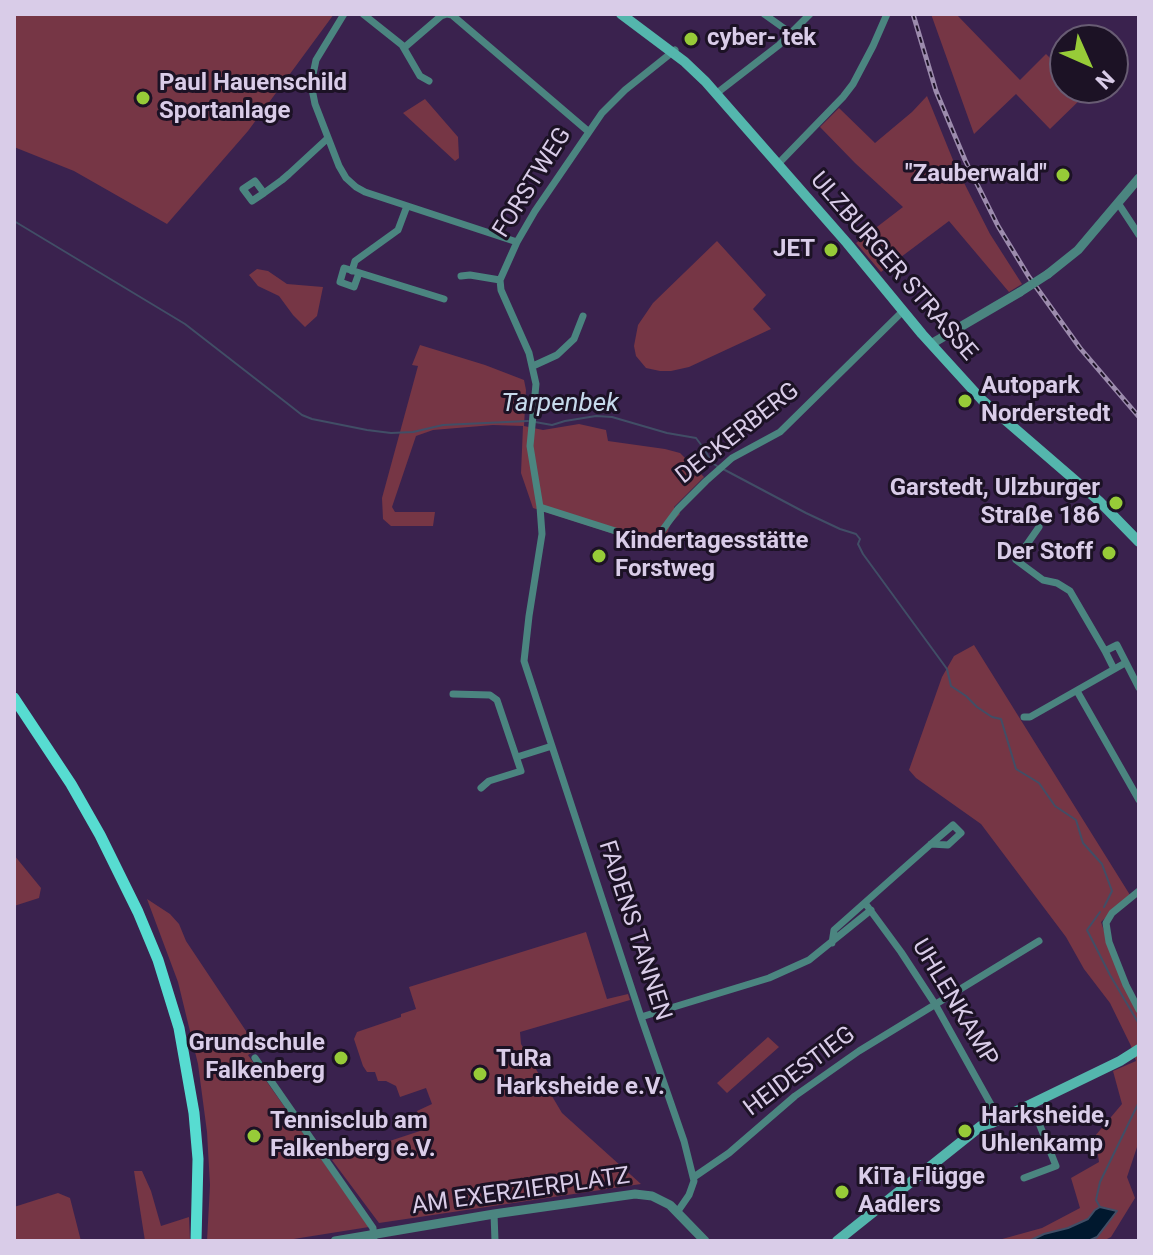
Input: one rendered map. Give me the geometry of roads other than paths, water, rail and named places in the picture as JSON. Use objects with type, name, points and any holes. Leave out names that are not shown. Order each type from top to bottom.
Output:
[{"type":"main road","name":"ULZBURGER STRASSE","points":[[621,14],[674,52],[717,93],[982,400],[1099,501],[1139,542]]},
{"type":"main road","points":[[14,698],[71,784],[100,835],[158,960],[179,1028],[194,1113],[198,1159],[196,1241]]},
{"type":"main road","points":[[837,1241],[981,1126],[1139,1052]]},
{"type":"street","points":[[344,14],[318,57],[311,77],[313,97],[328,138],[340,168],[351,184],[365,192],[517,242]]},
{"type":"street","points":[[363,14],[405,47],[420,76],[429,81]]},
{"type":"street","points":[[764,14],[792,34]]},
{"type":"street","points":[[717,93],[792,34],[810,14]]},
{"type":"street","points":[[778,164],[853,84],[887,14]]},
{"type":"street","points":[[405,47],[442,16],[452,15],[589,132]]},
{"type":"street","name":"FORSTWEG","points":[[500,280],[517,242],[552,183],[614,99],[674,52]]},
{"type":"street","points":[[264,193],[328,138]]},
{"type":"street","points":[[931,344],[1048,274],[1078,250],[1139,178]]},
{"type":"street","points":[[1118,203],[1139,235]]},
{"type":"street","points":[[407,206],[398,229],[355,261],[355,272],[444,299]]},
{"type":"street","points":[[461,276],[500,280],[501,290],[533,366],[536,384],[530,446],[540,507]]},
{"type":"street","name":"DECKERBERG","points":[[540,507],[653,543],[678,509],[721,468],[732,458],[780,432],[903,311]]},
{"type":"street","points":[[533,366],[557,355],[574,339],[583,316]]},
{"type":"street","name":"FADENS TANNEN","points":[[540,507],[542,534],[524,661],[694,1177]]},
{"type":"street","points":[[1039,527],[1016,560],[1043,580],[1057,583],[1070,591],[1114,669]]},
{"type":"street","points":[[1105,651],[1117,645],[1139,688]]},
{"type":"street","points":[[1024,717],[1030,717],[1125,663]]},
{"type":"street","points":[[1077,691],[1139,800]]},
{"type":"street","points":[[453,694],[490,695],[497,700],[517,757],[521,771],[489,781],[481,788]]},
{"type":"street","points":[[517,757],[552,746]]},
{"type":"street","points":[[832,943],[834,930],[931,844]]},
{"type":"street","points":[[1139,891],[1112,913],[1106,923],[1109,942],[1139,1010]]},
{"type":"street","name":"UHLENKAMP","points":[[865,903],[935,1004],[996,1121]]},
{"type":"street","points":[[641,1017],[769,978],[809,960],[871,910]]},
{"type":"street","name":"HEIDESTIEG","points":[[694,1177],[729,1153],[795,1096],[859,1051],[1039,941]]},
{"type":"street","points":[[255,1058],[373,1228],[374,1238]]},
{"type":"street","points":[[1024,1178],[1056,1166],[1031,1103]]},
{"type":"street","points":[[678,1211],[689,1195],[694,1177]]},
{"type":"street","name":"AM EXERZIERPLATZ","points":[[335,1241],[374,1238],[494,1214],[635,1194],[657,1198],[678,1211],[705,1241]]},
{"type":"street","points":[[494,1214],[495,1241]]},
{"type":"water","points":[[1100,1207],[1117,1211],[1097,1237],[1088,1241],[1029,1241],[1088,1219]]},
{"type":"waterway","name":"Tarpenbek","points":[[14,221],[185,324],[302,415],[312,419],[391,433],[443,425],[528,421]]},
{"type":"waterway","name":"Tarpenbek","points":[[535,422],[552,425],[596,416],[612,417],[696,438],[717,466]]},
{"type":"waterway","name":"Tarpenbek","points":[[723,469],[806,513],[856,534],[863,554],[947,669],[951,686],[992,717],[1001,719],[1016,769],[1039,783],[1055,806],[1076,820],[1083,843],[1102,864],[1112,891],[1104,907]]},
{"type":"waterway","name":"Tarpenbek","points":[[1100,912],[1087,930],[1139,1024]]},
{"type":"waterway","name":"Tarpenbek","points":[[1100,1207],[1096,1200],[1100,1182],[1139,1102]]},
{"type":"railway","points":[[913,14],[936,91],[965,160],[998,226],[1029,277],[1080,348],[1139,417]]},
{"type":"place","name":"cyber- tek","points":[[691,39]]},
{"type":"place","name":"Paul Hauenschild Sportanlage","points":[[143,98]]},
{"type":"place","name":"\"Zauberwald\"","points":[[1063,175]]},
{"type":"place","name":"JET","points":[[831,250]]},
{"type":"place","name":"Autopark Norderstedt","points":[[965,401]]},
{"type":"place","name":"Garstedt, Ulzburger Straße 186","points":[[1116,503]]},
{"type":"place","name":"Der Stoff","points":[[1109,553]]},
{"type":"place","name":"Kindertagesstätte Forstweg","points":[[599,556]]},
{"type":"place","name":"Grundschule Falkenberg","points":[[341,1058]]},
{"type":"place","name":"TuRa Harksheide e.V.","points":[[480,1074]]},
{"type":"place","name":"Harksheide, Uhlenkamp","points":[[965,1131]]},
{"type":"place","name":"Tennisclub am Falkenberg e.V.","points":[[254,1136]]},
{"type":"place","name":"KiTa Flügge Aadlers","points":[[842,1192]]}]
